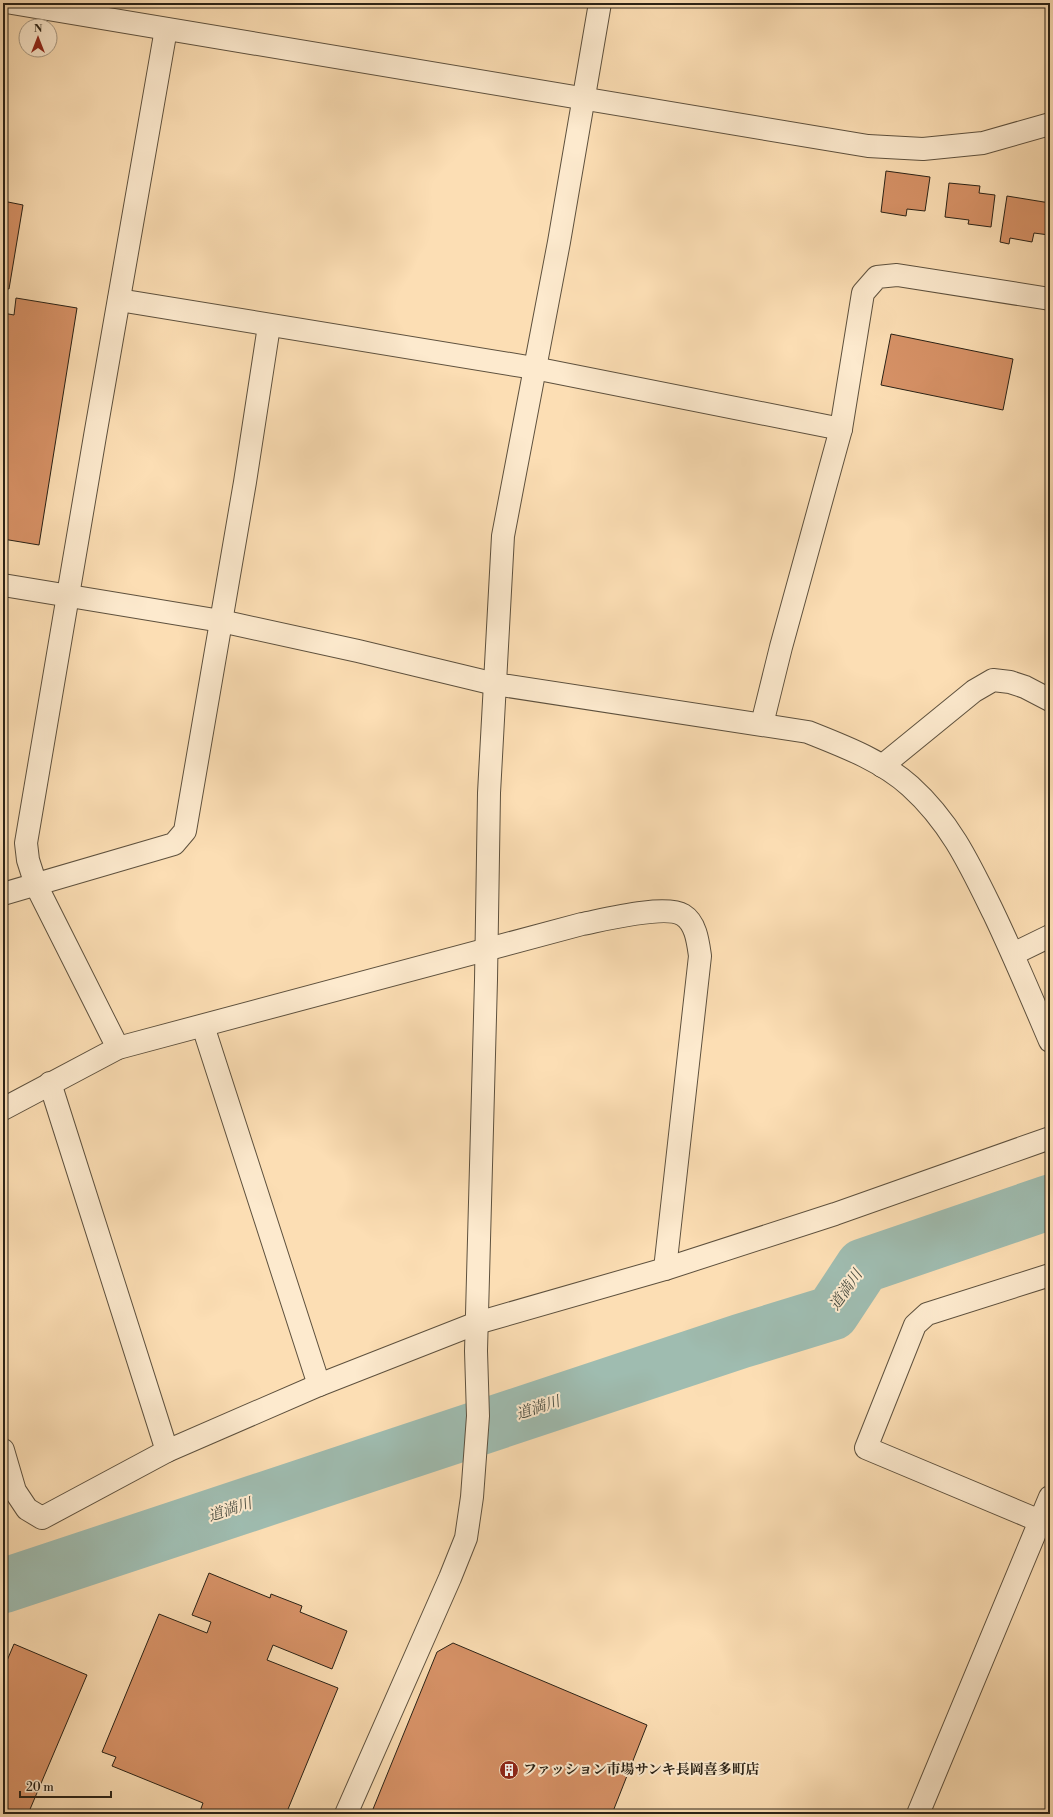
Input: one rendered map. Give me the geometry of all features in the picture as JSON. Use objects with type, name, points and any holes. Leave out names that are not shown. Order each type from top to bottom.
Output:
[{"type":"street","points":[[12,3],[868,146],[915,148],[983,143],[1050,124]]},
{"type":"street","points":[[346,1814],[450,1578],[466,1538],[472,1497],[476,1451],[476,1351],[489,793],[503,536],[559,242],[600,3]]},
{"type":"street","points":[[118,1048],[36,885],[28,860],[26,843],[67,596],[166,29]]},
{"type":"street","points":[[762,724],[781,647],[841,429],[863,293],[877,277],[897,275],[1050,299]]},
{"type":"street","points":[[119,300],[269,326],[534,368],[841,429]]},
{"type":"street","points":[[3,894],[174,844],[185,831],[269,326]]},
{"type":"street","points":[[3,585],[221,621],[358,651],[495,684],[808,732],[852,750],[882,766],[909,786],[949,829],[970,863],[1050,1041]]},
{"type":"street","points":[[882,766],[974,691],[993,680],[1015,683],[1050,700]]},
{"type":"street","points":[[3,1109],[118,1048],[582,924],[622,916],[667,911],[682,914],[693,926],[698,940],[700,956],[665,1269]]},
{"type":"street","points":[[1012,954],[1050,936]]},
{"type":"street","points":[[203,1026],[319,1385]]},
{"type":"street","points":[[50,1083],[167,1451]]},
{"type":"street","points":[[3,1450],[15,1491],[27,1509],[42,1518],[167,1451],[319,1385],[477,1323],[665,1269],[835,1214],[1050,1138]]},
{"type":"street","points":[[1040,1521],[866,1448],[915,1324],[927,1314],[1050,1275]]},
{"type":"street","points":[[918,1814],[1050,1497]]},
{"type":"building","points":[[1020,3],[1050,3],[1050,8]]},
{"type":"building","points":[[886,171],[930,177],[925,211],[907,209],[906,216],[881,212]]},
{"type":"building","points":[[949,183],[980,186],[979,193],[995,195],[991,227],[968,224],[969,220],[945,217]]},
{"type":"building","points":[[1007,196],[1050,203],[1049,235],[1034,233],[1032,242],[1010,238],[1009,244],[1000,242]]},
{"type":"building","points":[[3,201],[23,205],[9,289],[3,288]]},
{"type":"building","points":[[16,298],[77,308],[39,545],[3,539],[3,313],[14,315]]},
{"type":"building","points":[[891,334],[1013,359],[1003,410],[881,385]]},
{"type":"building","points":[[209,1573],[270,1598],[271,1594],[302,1606],[300,1612],[347,1631],[332,1669],[273,1645],[267,1660],[338,1688],[286,1814],[199,1814],[203,1803],[112,1766],[116,1757],[102,1752],[159,1614],[207,1633],[211,1622],[192,1615]]},
{"type":"building","name":"ファッション市場サンキ長岡喜多町店","points":[[453,1643],[647,1725],[612,1814],[371,1814],[437,1652]]},
{"type":"building","points":[[14,1644],[87,1675],[28,1814],[3,1814],[3,1670]]},
{"type":"waterway","name":"道満川","points":[[3,1586],[741,1341],[832,1313],[863,1266],[1050,1202]]},
{"type":"place","name":"ファッション市場サンキ長岡喜多町店","points":[[509,1770]]}]
